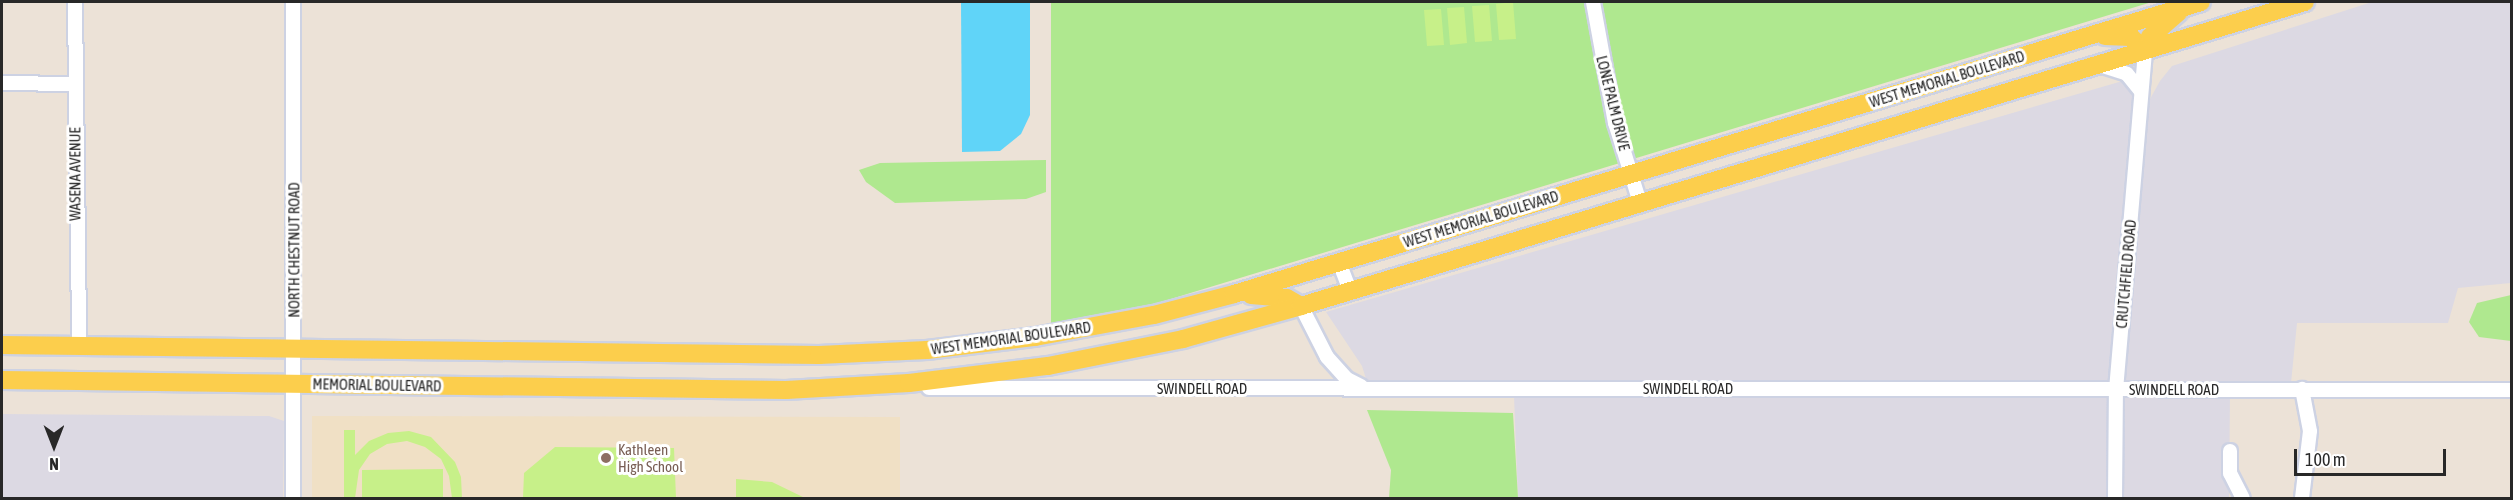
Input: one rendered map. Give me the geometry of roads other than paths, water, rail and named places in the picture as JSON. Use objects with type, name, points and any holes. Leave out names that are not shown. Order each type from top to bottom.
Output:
[{"type":"main road","points":[[2145,50],[2305,2]]},
{"type":"main road","points":[[2145,50],[2150,36],[2194,4]]},
{"type":"main road","name":"WEST MEMORIAL BOULEVARD","points":[[294,350],[747,355],[873,353],[995,342],[1126,321],[1234,294],[2194,4]]},
{"type":"main road","points":[[2098,33],[2109,37],[2128,36],[2145,50]]},
{"type":"main road","name":"WEST MEMORIAL BOULEVARD","points":[[752,390],[864,387],[976,376],[1083,360],[1183,339],[1301,306],[2145,50]]},
{"type":"main road","points":[[1234,294],[1272,295],[1301,306]]},
{"type":"main road","points":[[2,345],[294,350]]},
{"type":"main road","name":"MEMORIAL BOULEVARD","points":[[2,380],[752,390]]},
{"type":"street","name":"WASENA AVENUE","points":[[75,2],[74,84],[79,346]]},
{"type":"street","name":"NORTH CHESTNUT ROAD","points":[[292,2],[293,498]]},
{"type":"street","name":"LONE PALM DRIVE","points":[[1593,2],[1615,123],[1640,202]]},
{"type":"street","name":"CRUTCHFIELD ROAD","points":[[2115,498],[2116,390],[2145,50]]},
{"type":"street","points":[[2098,64],[2127,74],[2141,91]]},
{"type":"street","points":[[2,83],[74,84]]},
{"type":"street","points":[[1339,262],[1350,291]]},
{"type":"street","points":[[1301,306],[1327,357],[1347,379],[1366,388]]},
{"type":"street","points":[[1315,388],[1328,376],[1327,357]]},
{"type":"street","name":"SWINDELL ROAD","points":[[864,387],[2511,390]]},
{"type":"street","points":[[2302,389],[2310,431],[2302,498]]},
{"type":"street","points":[[2230,451],[2230,473],[2243,498]]},
{"type":"water","points":[[961,2],[1030,2],[1030,115],[1021,134],[1000,151],[962,152]]},
{"type":"place","name":"Kathleen High School","points":[[606,458]]}]
